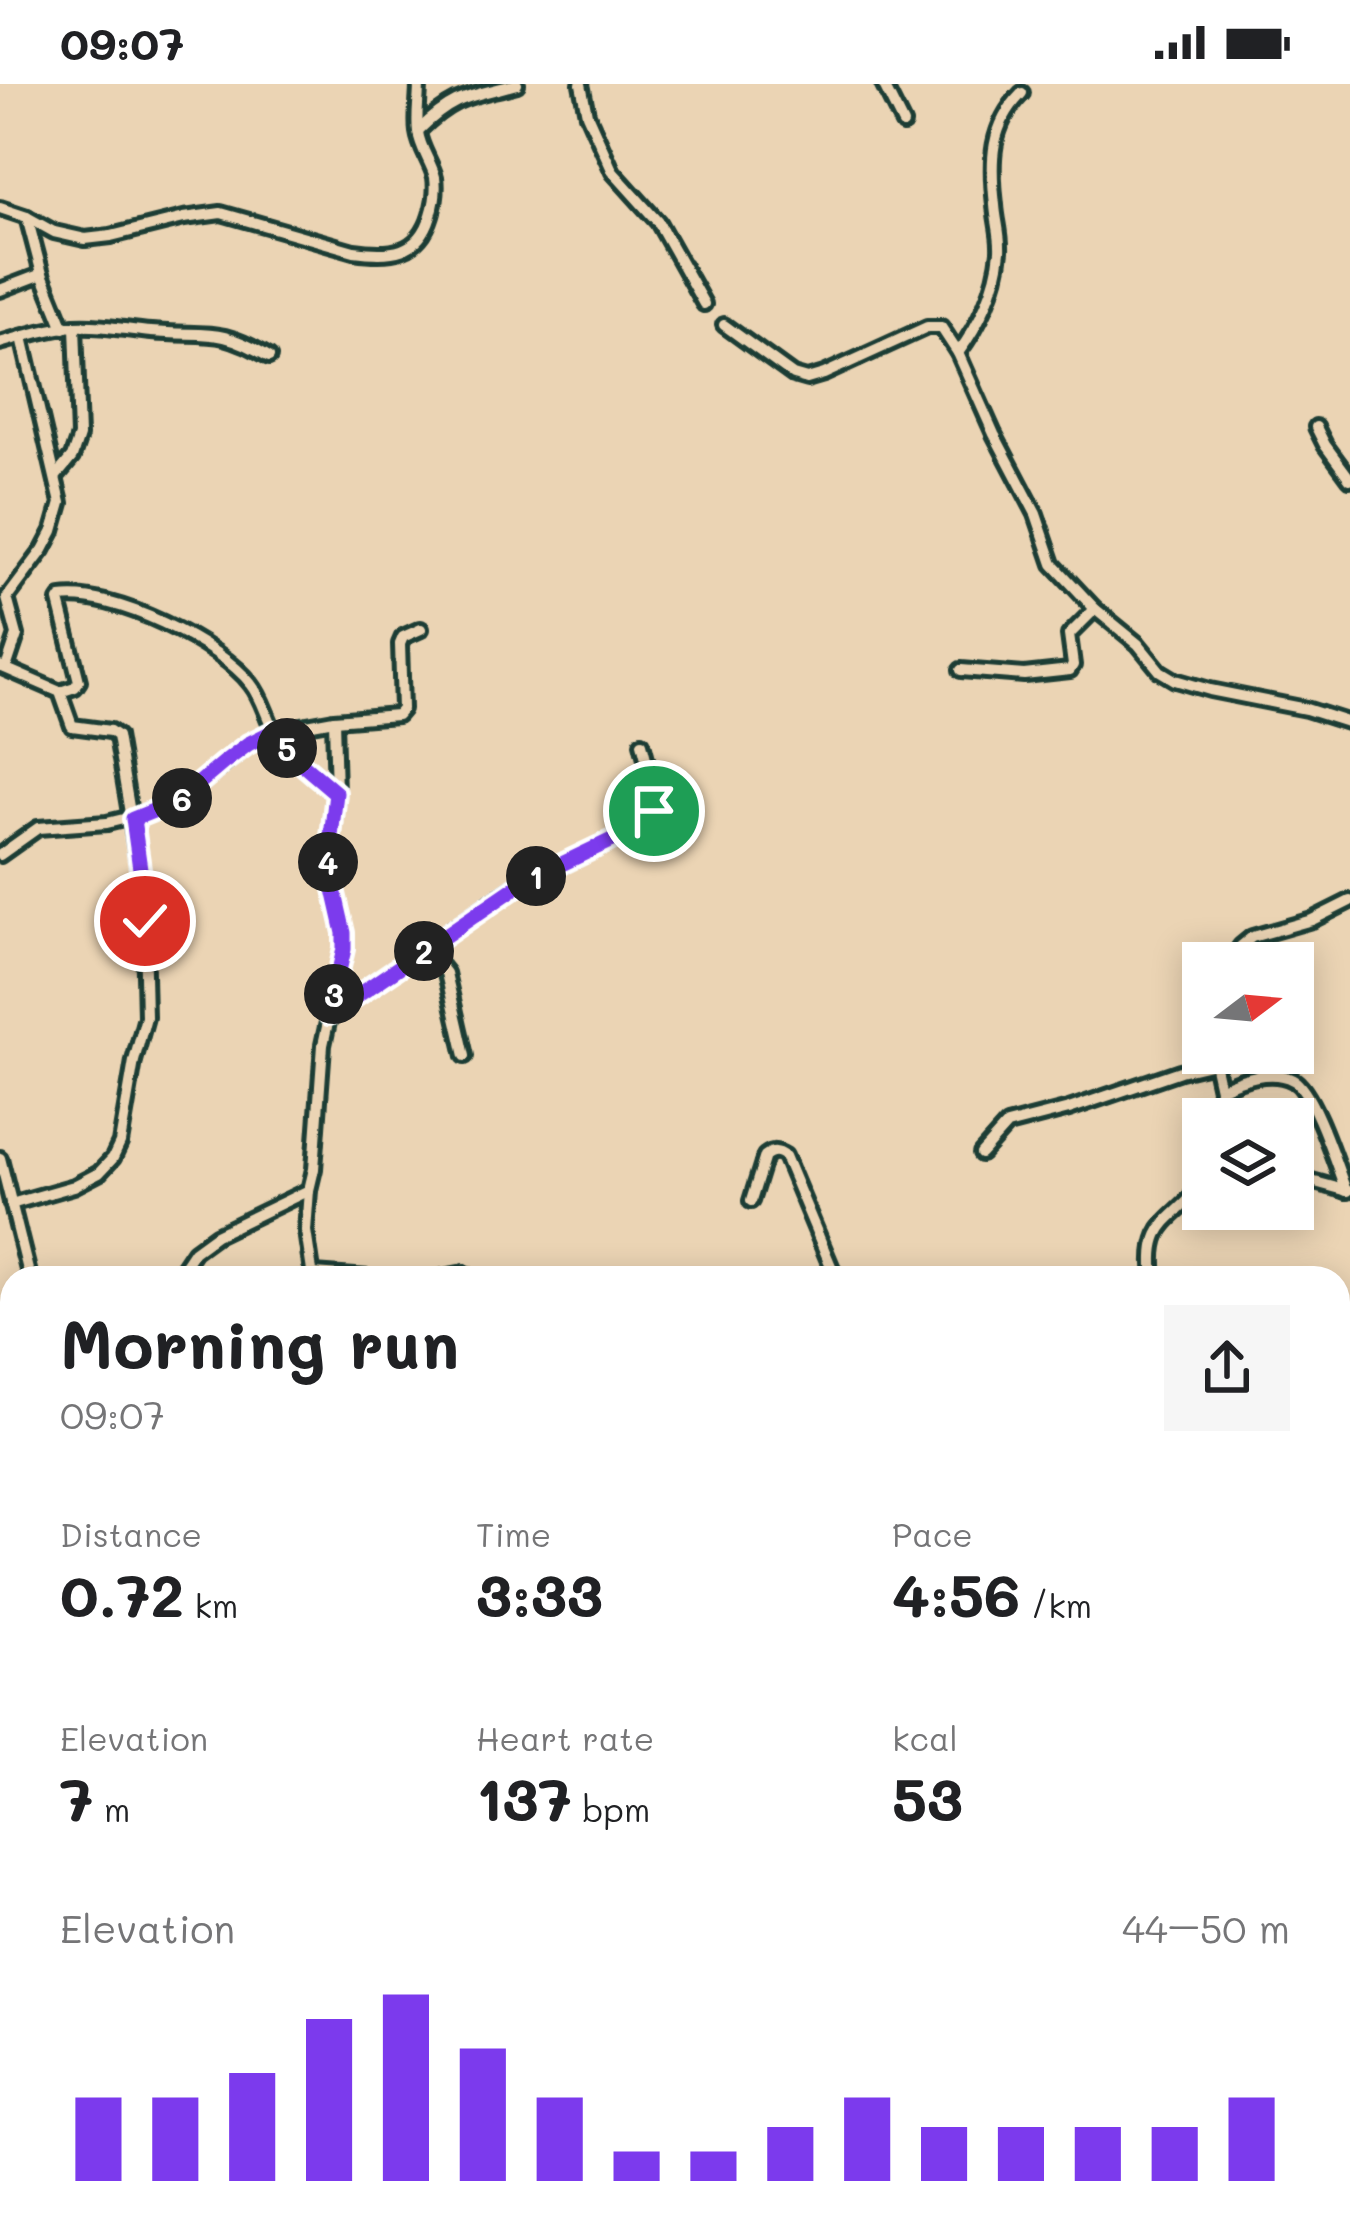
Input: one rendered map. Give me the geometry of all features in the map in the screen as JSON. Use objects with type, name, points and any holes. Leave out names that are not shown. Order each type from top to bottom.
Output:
[{"type":"street","points":[[0,208],[54,232],[85,239],[221,214],[354,251],[403,250],[423,236],[436,195],[418,131],[419,84]]},
{"type":"street","points":[[418,131],[464,97],[517,84]]},
{"type":"street","points":[[581,84],[587,114],[613,172],[658,222],[704,304]]},
{"type":"street","points":[[883,84],[903,124]]},
{"type":"street","points":[[958,353],[973,334],[996,270],[1000,235],[993,151],[1006,109],[1022,93]]},
{"type":"street","points":[[27,217],[42,274],[70,327],[79,436],[72,457],[57,475]]},
{"type":"street","points":[[36,249],[54,232]]},
{"type":"street","points":[[0,290],[42,274]]},
{"type":"street","points":[[724,325],[793,375],[807,379],[941,327],[1036,514],[1053,564],[1095,609],[1174,680],[1350,723]]},
{"type":"street","points":[[0,343],[70,327],[212,333],[239,340],[269,358]]},
{"type":"street","points":[[22,337],[62,503],[43,550],[7,598],[16,635],[3,667],[60,692],[75,687],[79,680],[61,598],[73,596],[136,611],[211,648],[249,681],[274,731],[295,758],[336,793]]},
{"type":"street","points":[[1316,427],[1350,479]]},
{"type":"street","points":[[961,670],[1024,675],[1070,670],[1069,635],[1095,609]]},
{"type":"street","points":[[0,855],[38,828],[133,819],[178,801],[248,744],[274,731],[334,720],[397,716],[401,713],[400,644],[421,628]]},
{"type":"street","points":[[10,1204],[74,1186],[99,1173],[113,1158],[146,1017],[143,890],[117,736],[72,726],[60,692]]},
{"type":"street","points":[[312,1266],[306,1231],[323,1045],[344,949],[328,863],[336,793],[334,720]]},
{"type":"street","points":[[329,1015],[522,883],[639,827],[654,811],[656,796],[642,743]]},
{"type":"street","points":[[1247,942],[1350,901]]},
{"type":"street","points":[[1336,910],[1350,918]]},
{"type":"street","points":[[427,950],[446,973],[465,1056]]},
{"type":"street","points":[[981,1154],[1007,1126],[1182,1068]]},
{"type":"street","points":[[1217,1074],[1219,1098]]},
{"type":"street","points":[[1220,1089],[1238,1080],[1272,1075],[1297,1082],[1348,1191]]},
{"type":"street","points":[[751,1201],[765,1156],[779,1151],[831,1266]]},
{"type":"street","points":[[0,1159],[27,1266]]},
{"type":"street","points":[[1314,1182],[1348,1191]]},
{"type":"street","points":[[184,1266],[194,1251],[216,1235],[309,1190]]},
{"type":"street","points":[[1153,1266],[1156,1235],[1182,1206]]},
{"type":"route","points":[[145,921],[133,819],[178,801],[248,744],[274,731],[295,758],[336,793],[328,863],[344,949],[329,1015],[512,889],[639,827],[654,811]]}]
